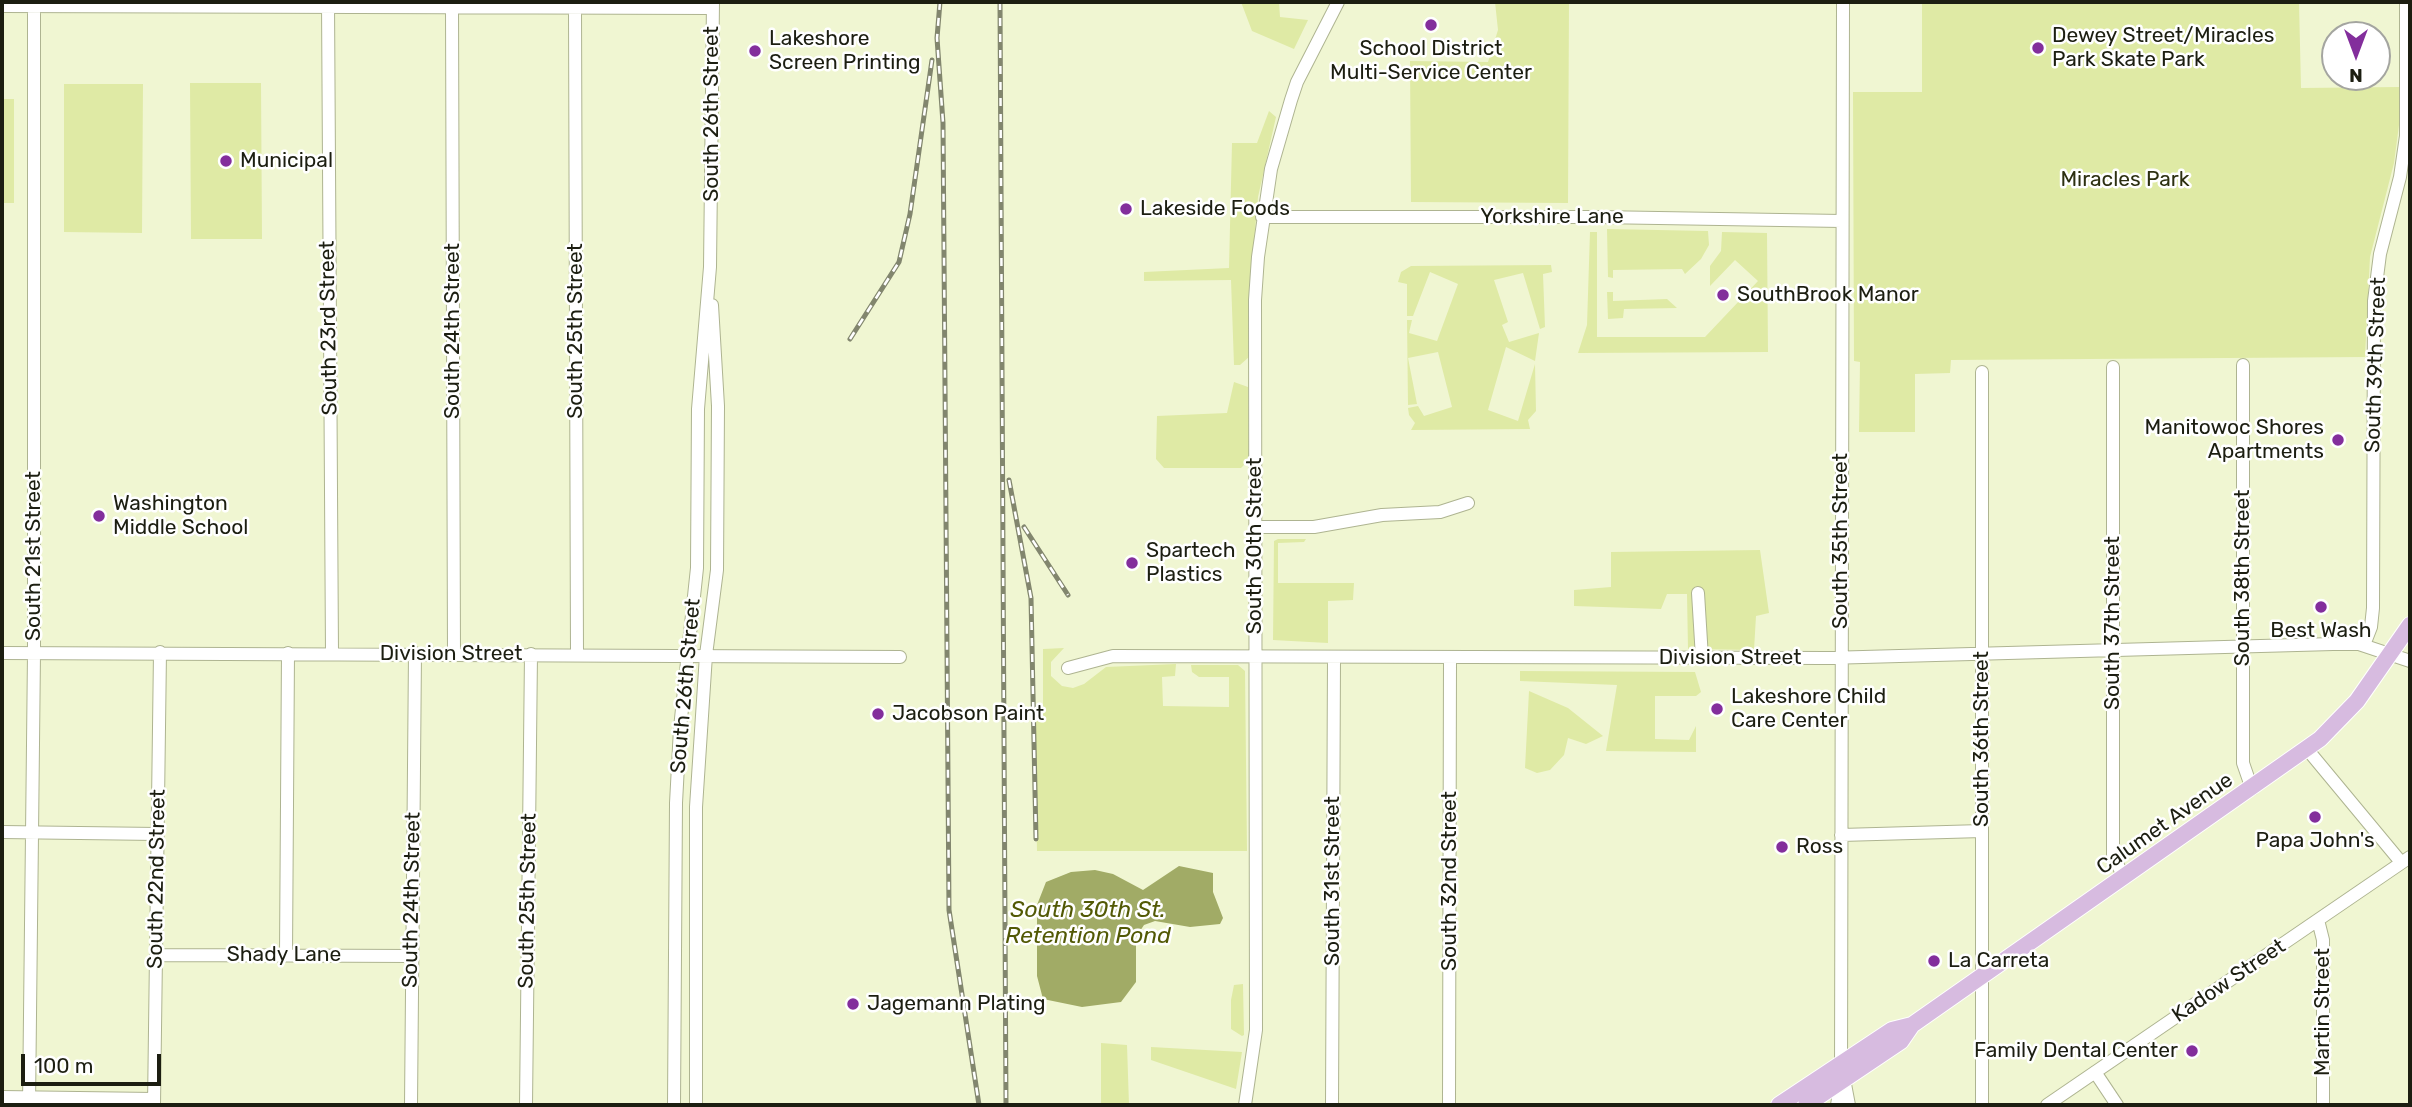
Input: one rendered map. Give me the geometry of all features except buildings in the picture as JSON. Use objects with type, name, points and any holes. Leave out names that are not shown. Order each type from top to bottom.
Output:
[{"type":"main road","name":"Calumet Avenue","points":[[1806,1105],[1901,1041],[1912,1025],[2307,749],[2357,701],[2410,625]]},
{"type":"main road","name":"Calumet Avenue","points":[[1779,1105],[1892,1030],[1912,1025]]},
{"type":"street","name":"South 30th Street","points":[[1245,1105],[1256,1030],[1255,300],[1262,217],[1271,169],[1297,82],[1338,2]]},
{"type":"street","name":"South 35th Street","points":[[1837,1105],[1841,1080],[1843,2]]},
{"type":"street","name":"South 39th Street","points":[[2364,645],[2371,627],[2373,608],[2374,301],[2380,254],[2400,177],[2406,136],[2409,77],[2406,2]]},
{"type":"street","points":[[2,6],[328,4],[575,8],[713,5]]},
{"type":"street","name":"South 23rd Street","points":[[328,4],[332,653]]},
{"type":"street","name":"South 26th Street","points":[[696,1105],[696,807],[706,655],[717,570],[718,447],[710,267],[713,5]]},
{"type":"street","name":"South 21st Street","points":[[29,1101],[34,653],[34,6]]},
{"type":"street","name":"South 24th Street","points":[[452,8],[454,654]]},
{"type":"street","name":"South 25th Street","points":[[575,8],[577,654]]},
{"type":"street","name":"Yorkshire Lane","points":[[1262,217],[1842,221]]},
{"type":"street","name":"South 26th Street","points":[[674,1105],[676,803],[687,655],[697,568],[698,409],[710,267]]},
{"type":"street","name":"South 38th Street","points":[[2243,365],[2243,763],[2252,789]]},
{"type":"street","name":"South 37th Street","points":[[2113,367],[2113,855],[2124,878]]},
{"type":"street","name":"South 36th Street","points":[[1982,372],[1982,1105]]},
{"type":"street","points":[[1255,527],[1314,527],[1382,515],[1440,512],[1468,503]]},
{"type":"street","points":[[1698,593],[1702,658]]},
{"type":"street","name":"Division Street","points":[[1068,668],[1113,656],[1841,658],[2364,645],[2392,653]]},
{"type":"street","name":"South 22nd Street","points":[[154,1102],[160,652]]},
{"type":"street","name":"Division Street","points":[[2,653],[900,657]]},
{"type":"street","points":[[286,955],[288,653]]},
{"type":"street","name":"South 24th Street","points":[[411,1105],[415,653]]},
{"type":"street","points":[[2392,653],[2410,661]]},
{"type":"street","name":"South 25th Street","points":[[526,1105],[531,654]]},
{"type":"street","name":"South 32nd Street","points":[[1449,1105],[1450,657]]},
{"type":"street","name":"South 31st Street","points":[[1332,1105],[1334,658]]},
{"type":"street","points":[[2307,749],[2405,859]]},
{"type":"street","points":[[1841,835],[1982,831]]},
{"type":"street","points":[[2,832],[157,834]]},
{"type":"street","name":"Kadow Street","points":[[2047,1105],[2405,859]]},
{"type":"street","name":"Martin Street","points":[[2318,920],[2323,940],[2323,1105]]},
{"type":"street","name":"Shady Lane","points":[[156,955],[412,956]]},
{"type":"street","points":[[2095,1072],[2117,1105]]},
{"type":"street","name":"South 35th Street","points":[[1841,1080],[1845,1084],[1849,1105]]},
{"type":"street","points":[[2,1097],[29,1101],[154,1102]]},
{"type":"green space","points":[[1241,2],[1279,2],[1280,17],[1308,20],[1294,49],[1252,31]]},
{"type":"green space","points":[[1495,2],[1569,2],[1568,203],[1411,202],[1410,61],[1488,62],[1498,30]]},
{"type":"green space","name":"Miracles Park","points":[[1922,2],[2299,2],[2301,88],[2321,88],[2321,91],[2391,91],[2391,87],[2399,87],[2399,125],[2394,163],[2370,257],[2365,357],[1951,360],[1950,373],[1915,374],[1915,432],[1859,432],[1860,362],[1854,361],[1853,92],[1922,92]]},
{"type":"green space","name":"Municipal","points":[[190,83],[261,83],[262,239],[191,239]]},
{"type":"green space","points":[[64,84],[143,84],[142,233],[64,232]]},
{"type":"green space","points":[[2,99],[14,99],[14,203],[2,203]]},
{"type":"green space","points":[[1269,111],[1276,117],[1258,197],[1248,308],[1249,357],[1240,365],[1234,365],[1231,280],[1144,281],[1144,272],[1229,268],[1232,143],[1257,143]]},
{"type":"green space","points":[[1607,229],[1708,231],[1709,245],[1701,259],[1685,274],[1682,269],[1613,270],[1613,278],[1608,277]]},
{"type":"green space","points":[[1590,232],[1597,232],[1597,337],[1705,337],[1758,281],[1735,260],[1710,286],[1710,266],[1721,251],[1722,232],[1767,233],[1768,352],[1578,353],[1587,325]]},
{"type":"green space","points":[[1551,265],[1552,272],[1543,274],[1545,327],[1540,329],[1523,273],[1494,280],[1508,322],[1502,325],[1509,342],[1539,333],[1535,361],[1506,347],[1488,410],[1518,421],[1535,364],[1536,411],[1528,420],[1530,429],[1411,430],[1415,423],[1408,408],[1418,406],[1424,416],[1452,407],[1438,352],[1408,358],[1417,404],[1408,405],[1407,320],[1412,320],[1409,333],[1437,341],[1458,284],[1430,272],[1413,316],[1407,316],[1407,284],[1398,282],[1401,272],[1411,266]]},
{"type":"green space","points":[[1607,292],[1613,292],[1613,301],[1667,299],[1677,308],[1624,309],[1623,318],[1608,319]]},
{"type":"green space","points":[[1234,382],[1248,387],[1249,460],[1241,468],[1164,468],[1156,459],[1157,416],[1227,413]]},
{"type":"green space","points":[[1306,539],[1304,542],[1278,543],[1278,583],[1354,583],[1353,600],[1328,601],[1328,643],[1273,640],[1274,541]]},
{"type":"green space","points":[[1760,550],[1769,613],[1756,616],[1754,650],[1688,649],[1687,594],[1667,594],[1661,609],[1574,606],[1574,590],[1611,587],[1611,552]]},
{"type":"green space","points":[[1064,648],[1051,662],[1051,676],[1062,686],[1073,688],[1084,684],[1106,667],[1176,664],[1175,676],[1162,677],[1163,706],[1229,707],[1229,677],[1199,677],[1192,672],[1191,665],[1238,665],[1245,671],[1247,851],[1037,851],[1034,708],[1043,708],[1043,649]]},
{"type":"green space","points":[[1520,671],[1695,672],[1701,692],[1696,696],[1655,696],[1655,739],[1689,740],[1696,726],[1696,752],[1606,751],[1617,685],[1520,681]]},
{"type":"green space","points":[[1529,691],[1568,708],[1603,736],[1586,744],[1568,738],[1564,755],[1550,770],[1537,773],[1525,768]]},
{"type":"green space","points":[[1243,984],[1242,1036],[1231,1029],[1231,1000],[1234,985]]},
{"type":"green space","points":[[1101,1043],[1127,1045],[1129,1105],[1101,1105]]},
{"type":"green space","points":[[1151,1047],[1242,1052],[1236,1089],[1151,1060]]},
{"type":"water","name":"South 30th St. Retention Pond","points":[[1179,866],[1213,873],[1213,892],[1223,918],[1220,924],[1190,927],[1155,921],[1144,925],[1136,937],[1136,982],[1121,1002],[1082,1007],[1043,999],[1037,976],[1037,905],[1046,882],[1071,872],[1095,870],[1113,874],[1143,890]]},
{"type":"railway","points":[[940,2],[937,38],[943,123],[949,910],[979,1105]]},
{"type":"railway","points":[[1000,2],[1006,1105]]},
{"type":"railway","points":[[850,339],[899,262],[910,214],[932,60]]},
{"type":"railway","points":[[1009,480],[1031,598],[1036,839]]},
{"type":"railway","points":[[1024,527],[1068,595]]},
{"type":"place","name":"School District Multi-Service Center","points":[[1431,25]]},
{"type":"place","name":"Dewey Street/Miracles Park Skate Park","points":[[2038,48]]},
{"type":"place","name":"Lakeshore Screen Printing","points":[[755,51]]},
{"type":"place","name":"Municipal","points":[[226,161]]},
{"type":"place","name":"Lakeside Foods","points":[[1126,209]]},
{"type":"place","name":"SouthBrook Manor","points":[[1723,295]]},
{"type":"place","name":"Manitowoc Shores Apartments","points":[[2338,440]]},
{"type":"place","name":"Washington Middle School","points":[[99,516]]},
{"type":"place","name":"Spartech Plastics","points":[[1132,563]]},
{"type":"place","name":"Best Wash","points":[[2321,607]]},
{"type":"place","name":"Lakeshore Child Care Center","points":[[1717,709]]},
{"type":"place","name":"Jacobson Paint","points":[[878,714]]},
{"type":"place","name":"Papa John's","points":[[2315,817]]},
{"type":"place","name":"Ross","points":[[1782,847]]},
{"type":"place","name":"La Carreta","points":[[1934,961]]},
{"type":"place","name":"Jagemann Plating","points":[[853,1004]]},
{"type":"place","name":"Family Dental Center","points":[[2192,1051]]}]
